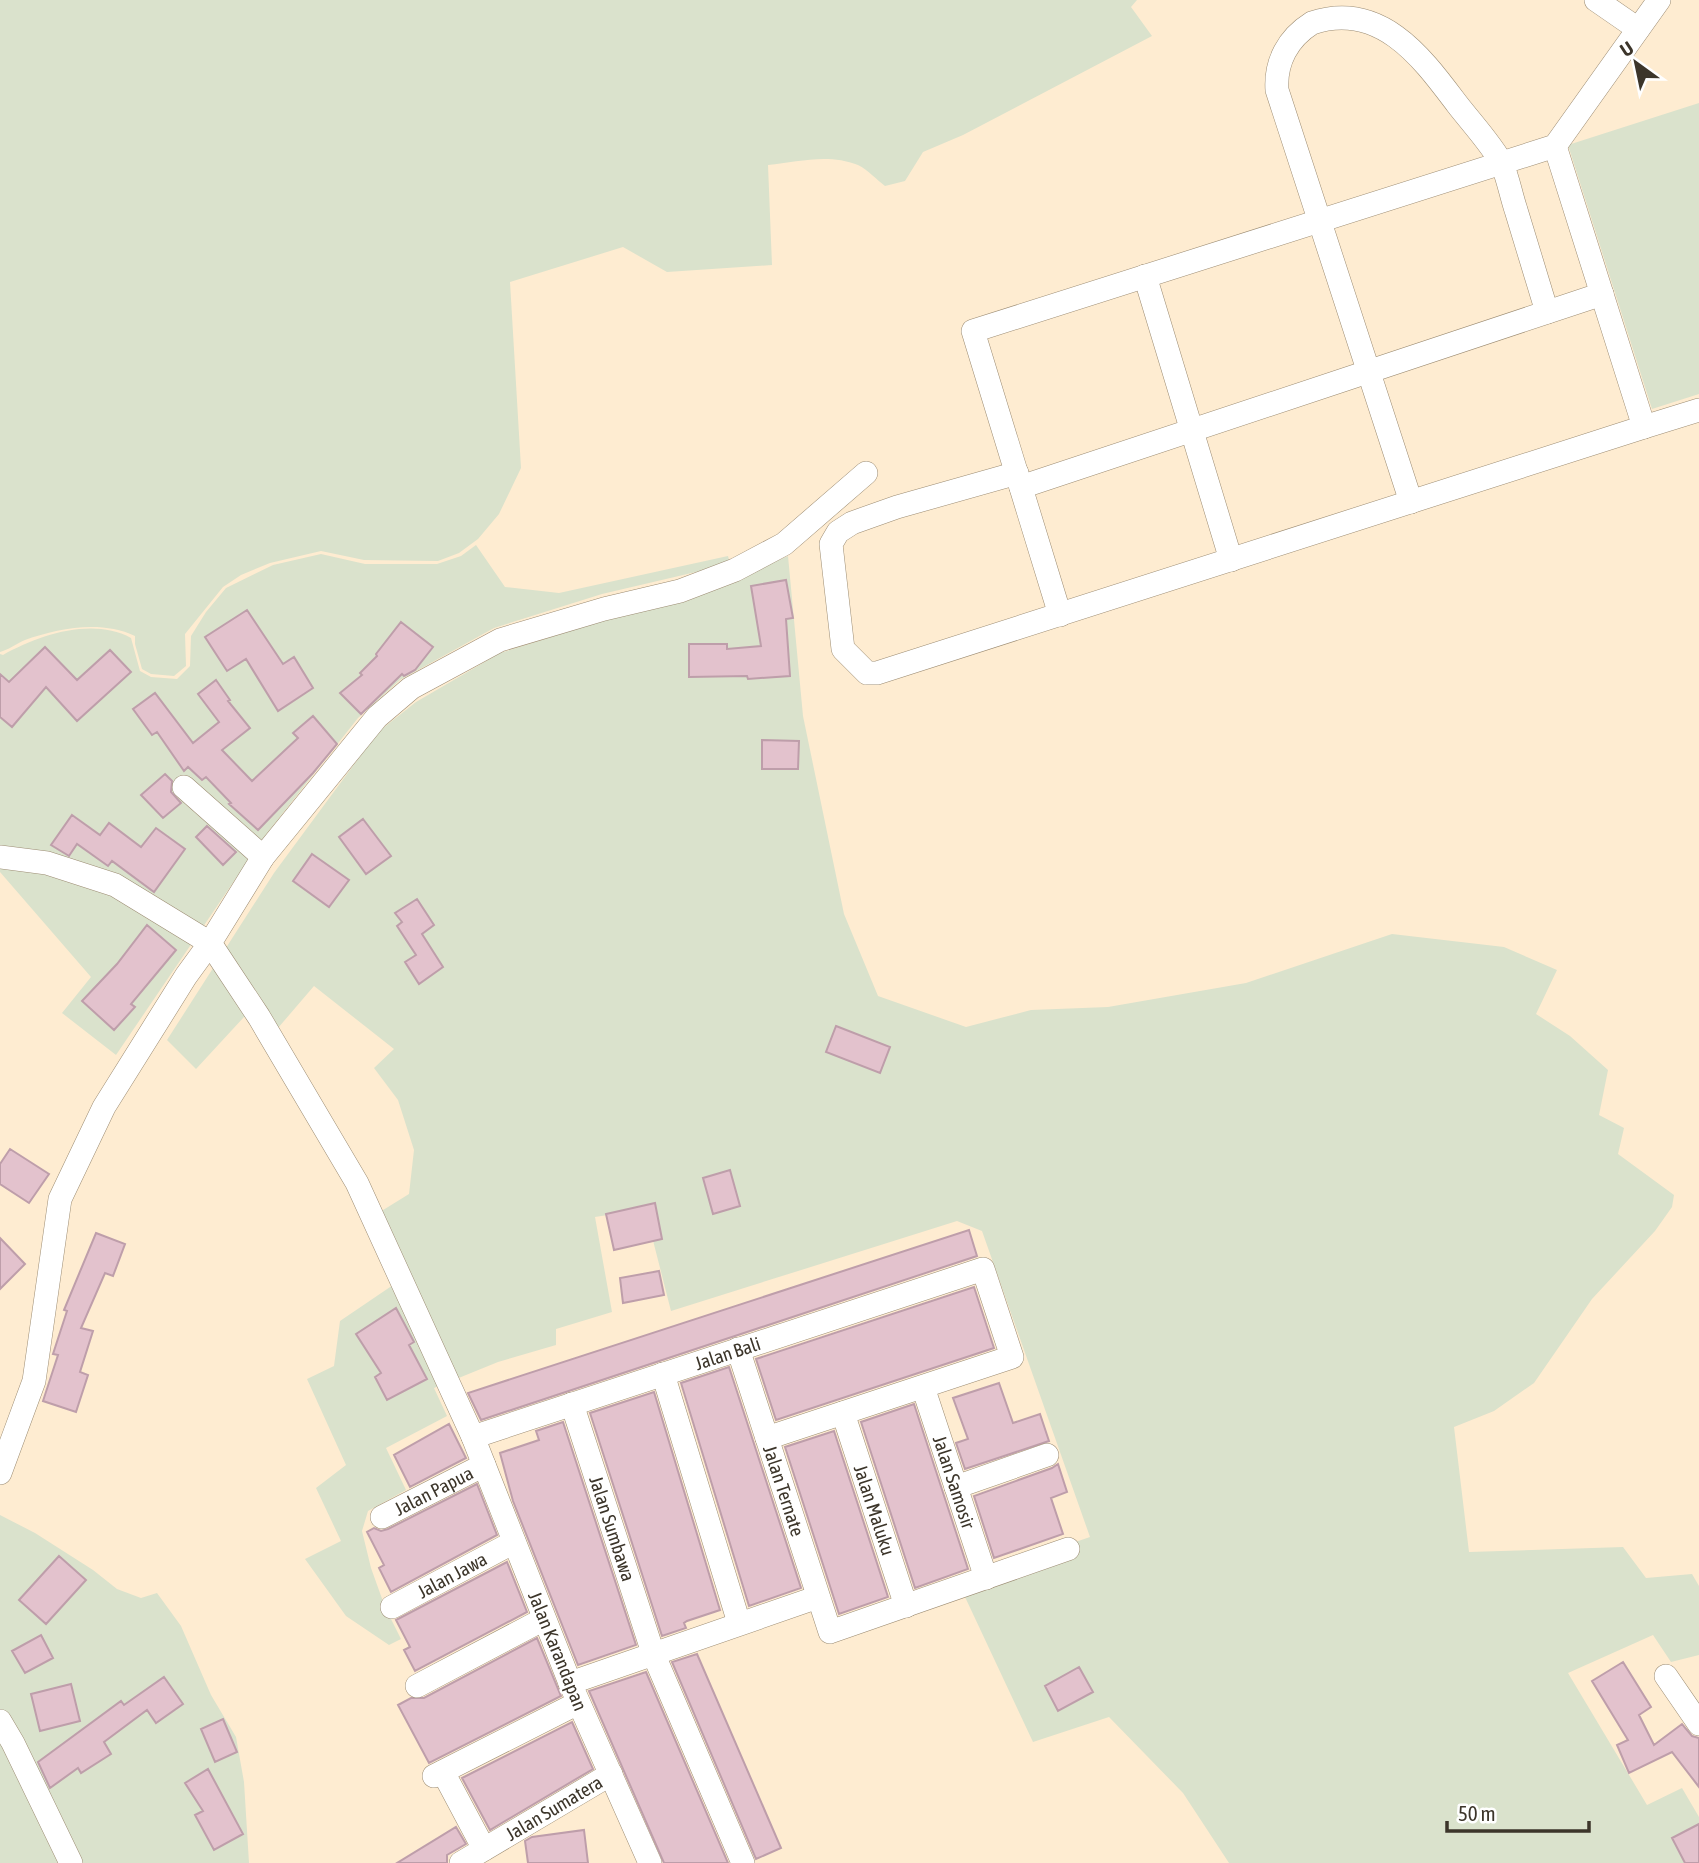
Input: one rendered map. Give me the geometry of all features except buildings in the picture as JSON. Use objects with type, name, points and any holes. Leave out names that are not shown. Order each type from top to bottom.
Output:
[{"type":"street","points":[[1596,0],[1638,29]]},
{"type":"street","points":[[1060,615],[972,331],[1555,146],[1659,0]]},
{"type":"street","points":[[1411,502],[1277,90],[1279,64],[1293,40],[1314,22],[1328,16],[1357,13],[1385,21],[1408,40],[1501,163],[1547,312]]},
{"type":"street","points":[[1555,146],[1644,427]]},
{"type":"street","points":[[1145,276],[1231,560]]},
{"type":"street","points":[[1602,294],[1192,430],[1019,480],[897,507],[852,523],[838,533],[831,544],[843,649],[867,673],[877,673],[1699,410]]},
{"type":"street","points":[[0,1473],[34,1381],[61,1199],[104,1107],[263,857],[377,717],[411,688],[500,640],[680,591],[735,570],[784,544],[866,473]]},
{"type":"street","points":[[184,787],[263,857]]},
{"type":"street","points":[[0,857],[47,863],[115,885],[210,943]]},
{"type":"street","name":"Jalan Karandapan","points":[[210,943],[259,1017],[357,1183],[473,1437],[574,1693],[650,1863]]},
{"type":"street","name":"Jalan Bali","points":[[473,1437],[983,1269],[1012,1357],[923,1387]]},
{"type":"street","name":"Jalan Ternate","points":[[738,1349],[830,1632],[906,1606]]},
{"type":"street","points":[[663,1374],[739,1623]]},
{"type":"street","points":[[767,1438],[923,1387]]},
{"type":"street","name":"Jalan Samosir","points":[[923,1387],[986,1578]]},
{"type":"street","name":"Jalan Sumbawa","points":[[572,1404],[653,1653],[743,1863]]},
{"type":"street","name":"Jalan Maluku","points":[[844,1413],[906,1606]]},
{"type":"street","points":[[956,1487],[1047,1455]]},
{"type":"street","name":"Jalan Papua","points":[[382,1517],[484,1465]]},
{"type":"street","name":"Jalan Jawa","points":[[392,1607],[514,1542]]},
{"type":"street","points":[[906,1606],[1068,1549]]},
{"type":"street","points":[[484,1849],[438,1774],[574,1693],[653,1653],[818,1597]]},
{"type":"street","points":[[417,1686],[544,1619]]},
{"type":"street","points":[[1666,1675],[1699,1724]]},
{"type":"street","points":[[0,1721],[71,1863]]},
{"type":"street","name":"Jalan Sumatera","points":[[461,1863],[611,1774]]},
{"type":"green space","points":[[0,0],[1137,0],[1131,7],[1152,36],[963,135],[923,152],[905,181],[885,186],[869,172],[847,161],[813,159],[768,165],[772,265],[667,272],[623,247],[510,282],[521,468],[499,514],[478,539],[459,553],[438,561],[364,560],[321,551],[270,563],[241,575],[223,587],[185,634],[186,666],[174,676],[151,674],[142,669],[135,636],[108,628],[52,632],[25,640],[0,652]]},
{"type":"green space","points":[[1699,103],[1699,394],[1652,409],[1568,145]]},
{"type":"green space","points":[[476,545],[505,587],[559,593],[728,556],[730,564],[602,594],[494,628],[400,680],[358,718],[264,837],[116,1055],[62,1013],[91,977],[0,872],[0,654],[49,635],[100,629],[131,638],[140,671],[151,677],[177,679],[190,666],[191,636],[226,588],[273,565],[321,554],[365,564],[437,564],[461,556]]},
{"type":"green space","points":[[788,556],[803,716],[844,914],[878,996],[966,1027],[1031,1010],[1108,1007],[1246,983],[1392,934],[1504,947],[1557,970],[1536,1014],[1570,1036],[1608,1070],[1599,1115],[1624,1128],[1618,1154],[1674,1195],[1672,1207],[1655,1231],[1592,1299],[1534,1383],[1494,1411],[1454,1427],[1469,1552],[1623,1547],[1646,1578],[1692,1574],[1699,1586],[1699,1655],[1671,1662],[1653,1635],[1568,1673],[1647,1805],[1682,1788],[1699,1817],[1699,1863],[1229,1863],[1183,1793],[1109,1717],[1033,1742],[958,1582],[1090,1537],[982,1231],[957,1221],[671,1311],[645,1209],[595,1217],[612,1312],[556,1329],[556,1345],[498,1362],[434,1388],[447,1416],[386,1448],[406,1490],[368,1511],[362,1531],[371,1568],[385,1607],[401,1639],[389,1645],[346,1616],[305,1559],[341,1541],[316,1488],[346,1465],[307,1379],[334,1366],[340,1321],[396,1283],[367,1220],[409,1194],[414,1150],[398,1100],[374,1068],[394,1049],[314,986],[278,1028],[244,1017],[196,1069],[167,1040],[274,873],[378,732],[416,702],[500,653],[609,619],[687,601]]},
{"type":"green space","points":[[0,1515],[35,1533],[93,1570],[117,1589],[141,1598],[157,1593],[181,1626],[211,1695],[236,1737],[244,1782],[249,1863],[0,1863]]}]
